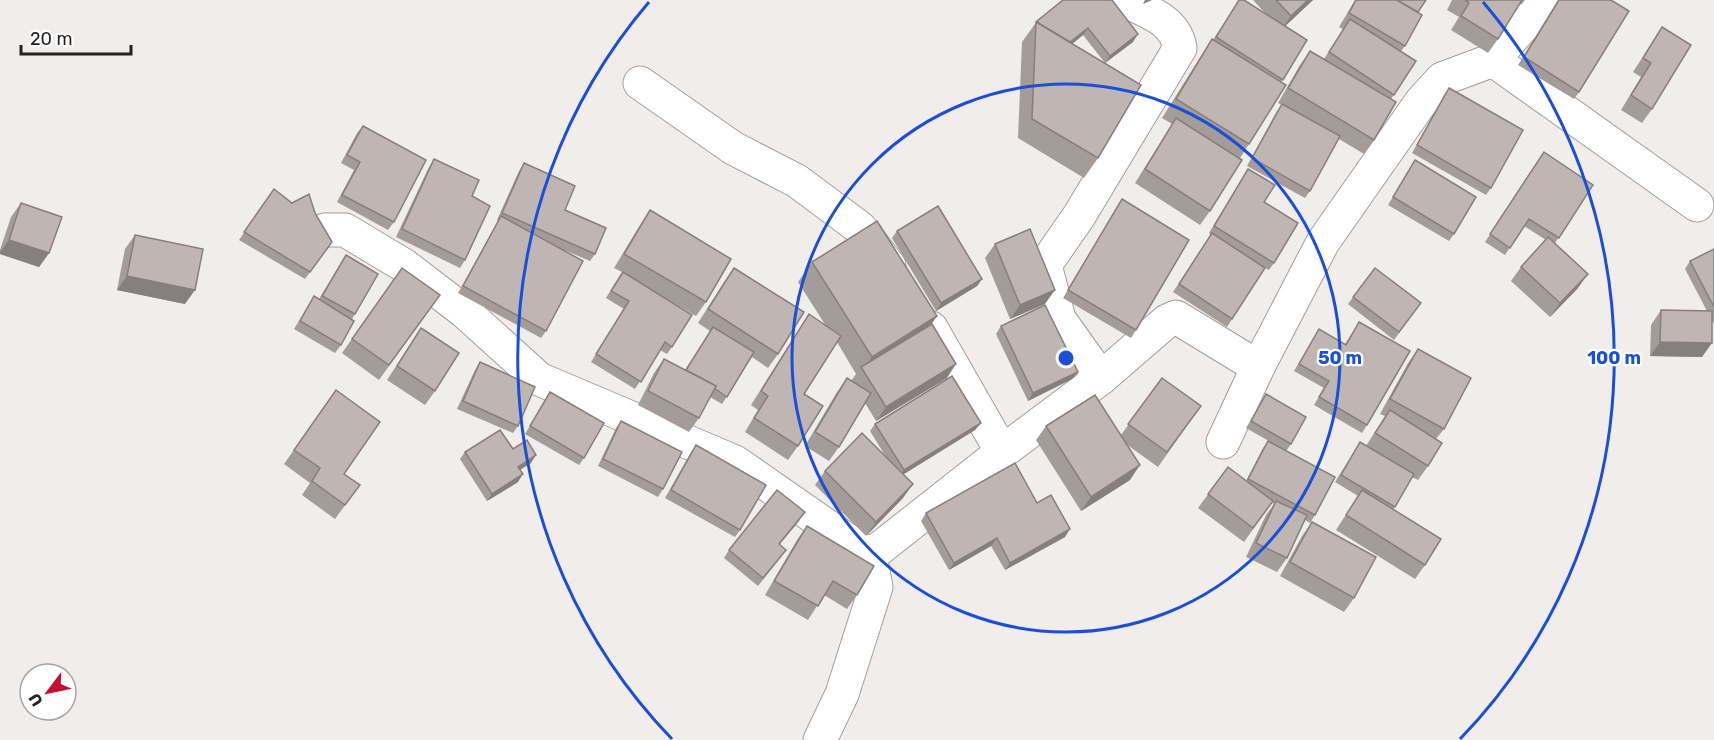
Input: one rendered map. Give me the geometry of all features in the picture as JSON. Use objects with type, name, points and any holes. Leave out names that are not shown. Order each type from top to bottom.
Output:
[{"type":"street","points":[[1101,378],[1059,318],[1045,265],[1079,216],[1180,48],[1178,37],[1171,27],[1159,17],[1124,0]]},
{"type":"street","points":[[1222,442],[1323,242],[1421,102],[1442,79],[1493,60],[1546,0]]},
{"type":"street","points":[[1493,60],[1696,205]]},
{"type":"street","points":[[640,83],[732,148],[797,181],[860,228],[913,298],[1002,452]]},
{"type":"street","points":[[325,230],[345,230],[405,266],[465,312],[539,379],[735,462],[870,556],[876,587],[842,694],[820,740]]},
{"type":"street","points":[[870,556],[1002,452],[1101,378],[1167,321],[1176,317],[1258,367]]},
{"type":"building","points":[[1063,0],[1112,0],[1138,34],[1110,56],[1088,28],[1070,42],[1037,21]]},
{"type":"building","points":[[1239,0],[1244,0],[1307,40],[1283,80],[1216,37]]},
{"type":"building","points":[[1276,0],[1308,0],[1291,16]]},
{"type":"building","points":[[1356,0],[1397,0],[1422,15],[1405,46],[1349,13]]},
{"type":"building","points":[[1397,0],[1426,0],[1418,12]]},
{"type":"building","points":[[1465,0],[1522,0],[1498,39],[1461,16],[1469,3]]},
{"type":"building","points":[[1559,0],[1611,0],[1629,11],[1579,92],[1524,57]]},
{"type":"building","points":[[1350,19],[1416,61],[1394,95],[1329,52]]},
{"type":"building","points":[[1036,22],[1141,85],[1098,158],[1032,119]]},
{"type":"building","points":[[1662,27],[1691,45],[1652,109],[1631,95],[1651,63],[1643,58]]},
{"type":"building","points":[[1212,39],[1286,85],[1249,144],[1176,99]]},
{"type":"building","points":[[1310,51],[1396,102],[1374,140],[1288,88]]},
{"type":"building","points":[[1449,88],[1523,130],[1491,188],[1417,145]]},
{"type":"building","points":[[1282,104],[1340,136],[1310,191],[1252,158]]},
{"type":"building","points":[[1176,118],[1242,160],[1210,211],[1145,169]]},
{"type":"building","points":[[363,126],[426,160],[394,222],[342,195],[360,162],[347,155]]},
{"type":"building","points":[[1544,152],[1593,185],[1559,238],[1529,219],[1510,248],[1490,234]]},
{"type":"building","points":[[434,159],[479,180],[472,196],[490,206],[465,260],[402,229]]},
{"type":"building","points":[[1415,160],[1476,197],[1454,234],[1393,197]]},
{"type":"building","points":[[524,163],[575,186],[565,210],[606,228],[595,254],[502,213]]},
{"type":"building","points":[[1248,169],[1275,185],[1264,202],[1298,223],[1274,263],[1214,226]]},
{"type":"building","points":[[274,189],[292,203],[309,194],[315,213],[332,242],[310,272],[244,232]]},
{"type":"building","points":[[1122,199],[1189,240],[1136,330],[1068,290]]},
{"type":"building","points":[[21,203],[62,217],[49,253],[9,240]]},
{"type":"building","points":[[938,206],[982,279],[941,303],[897,231]]},
{"type":"building","points":[[650,210],[731,259],[706,302],[624,254]]},
{"type":"building","points":[[501,216],[583,261],[546,331],[463,286]]},
{"type":"building","points":[[877,221],[937,316],[872,357],[812,262]]},
{"type":"building","points":[[1030,229],[1055,290],[1020,305],[995,244]]},
{"type":"building","points":[[1212,233],[1265,268],[1232,319],[1179,284]]},
{"type":"building","points":[[135,235],[203,249],[195,290],[127,276]]},
{"type":"building","points":[[1548,237],[1588,274],[1560,303],[1521,267]]},
{"type":"building","points":[[1714,249],[1714,307],[1690,261]]},
{"type":"building","points":[[346,255],[378,274],[355,314],[322,296]]},
{"type":"building","points":[[402,268],[440,295],[389,365],[352,339]]},
{"type":"building","points":[[734,268],[804,312],[778,354],[708,309]]},
{"type":"building","points":[[1375,268],[1421,303],[1399,332],[1353,297]]},
{"type":"building","points":[[623,272],[692,315],[672,347],[665,342],[641,382],[596,354],[629,301],[611,291]]},
{"type":"building","points":[[314,296],[354,321],[341,345],[300,321]]},
{"type":"building","points":[[1045,305],[1078,372],[1033,393],[1001,326]]},
{"type":"building","points":[[1661,310],[1712,311],[1712,343],[1660,342]]},
{"type":"building","points":[[809,314],[841,336],[804,394],[823,406],[798,446],[754,418],[768,396],[761,391]]},
{"type":"building","points":[[1359,322],[1410,351],[1367,425],[1319,397],[1329,381],[1299,364],[1319,329],[1346,345]]},
{"type":"building","points":[[932,324],[956,364],[886,407],[861,367]]},
{"type":"building","points":[[713,327],[754,352],[727,397],[714,388],[716,386],[686,370]]},
{"type":"building","points":[[421,328],[459,353],[435,391],[397,366]]},
{"type":"building","points":[[1418,349],[1471,378],[1444,429],[1390,399]]},
{"type":"building","points":[[664,359],[716,386],[699,418],[648,391]]},
{"type":"building","points":[[480,362],[535,387],[518,426],[463,401]]},
{"type":"building","points":[[952,376],[981,423],[904,470],[875,424]]},
{"type":"building","points":[[847,378],[871,393],[839,447],[815,432]]},
{"type":"building","points":[[1162,378],[1201,406],[1167,452],[1128,424]]},
{"type":"building","points":[[336,390],[380,422],[344,474],[360,485],[345,505],[312,481],[320,468],[294,450]]},
{"type":"building","points":[[550,392],[604,423],[584,458],[530,426]]},
{"type":"building","points":[[1266,394],[1306,417],[1291,444],[1251,421]]},
{"type":"building","points":[[1095,395],[1140,465],[1091,497],[1046,426]]},
{"type":"building","points":[[1390,410],[1442,443],[1428,466],[1375,433]]},
{"type":"building","points":[[621,421],[682,452],[663,489],[603,459]]},
{"type":"building","points":[[500,430],[513,449],[527,440],[536,455],[518,467],[523,474],[492,494],[465,452]]},
{"type":"building","points":[[862,433],[913,484],[876,522],[825,471]]},
{"type":"building","points":[[1268,441],[1335,477],[1315,515],[1248,479]]},
{"type":"building","points":[[1360,442],[1414,474],[1395,507],[1341,475]]},
{"type":"building","points":[[696,445],[766,485],[740,530],[671,490]]},
{"type":"building","points":[[1015,463],[1037,503],[1051,495],[1070,529],[1010,563],[997,538],[954,563],[926,513]]},
{"type":"building","points":[[1228,467],[1273,501],[1253,528],[1208,494]]},
{"type":"building","points":[[777,490],[805,512],[779,544],[786,550],[763,578],[729,550]]},
{"type":"building","points":[[1362,490],[1441,539],[1425,565],[1346,515]]},
{"type":"building","points":[[1276,501],[1307,515],[1287,558],[1256,543]]},
{"type":"building","points":[[1312,522],[1376,557],[1354,598],[1290,562]]},
{"type":"building","points":[[807,526],[874,566],[857,595],[833,581],[818,606],[774,581]]}]
